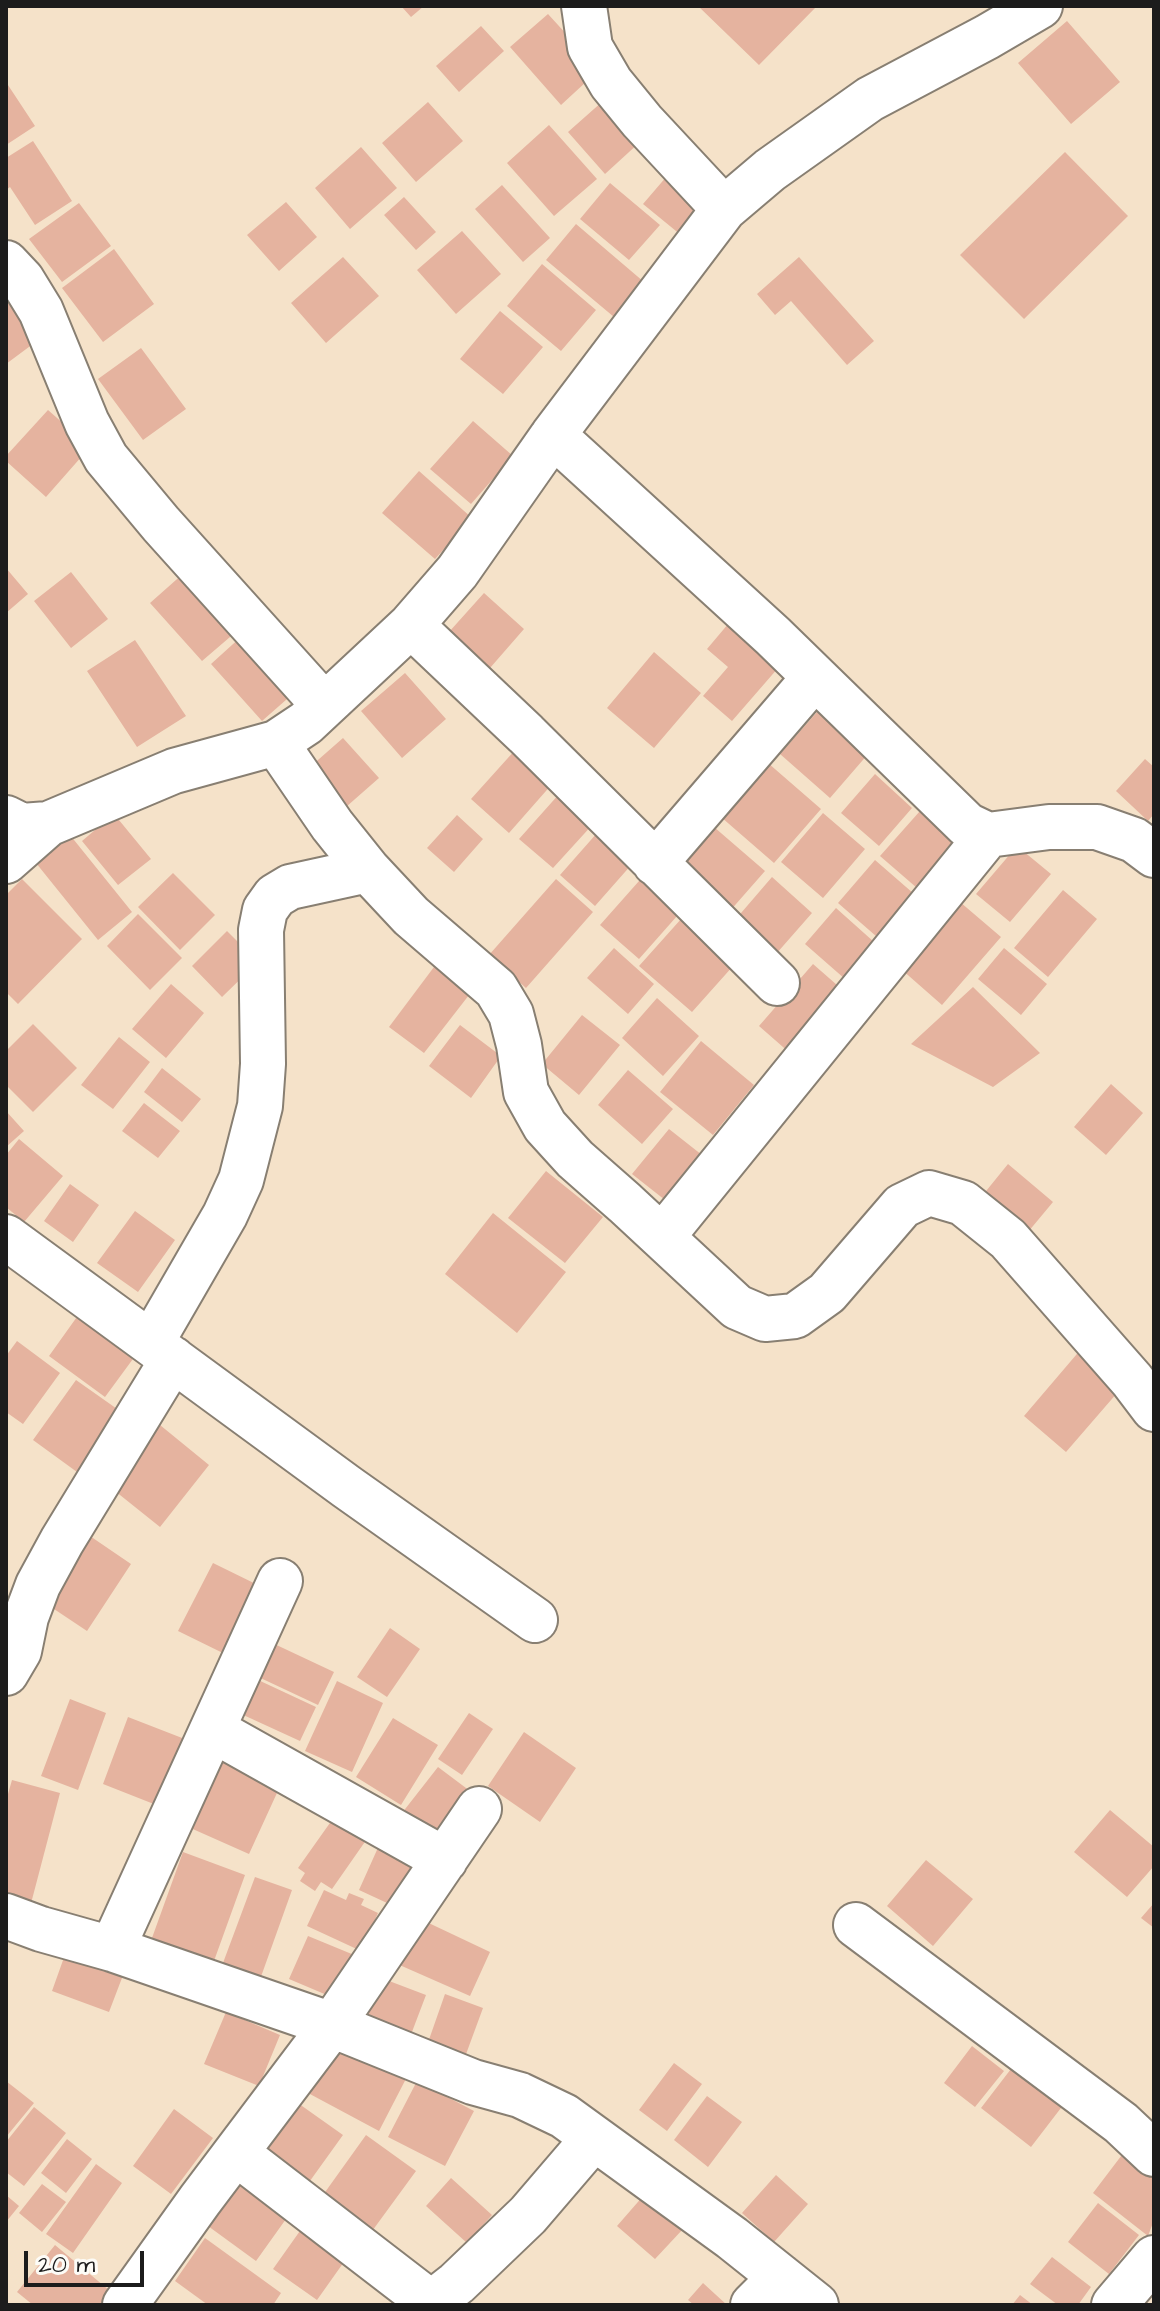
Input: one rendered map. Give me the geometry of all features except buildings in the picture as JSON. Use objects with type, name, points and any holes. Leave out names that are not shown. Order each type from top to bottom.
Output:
[{"type":"street","points":[[584,6],[590,47],[611,83],[724,209]]},
{"type":"street","points":[[6,861],[27,821],[174,771],[276,743],[306,723],[411,625],[457,572],[553,435],[724,209],[770,170],[870,99],[1040,6]]},
{"type":"street","points":[[6,263],[22,280],[41,311],[87,423],[106,458],[161,524],[324,705]]},
{"type":"street","points":[[553,435],[773,636],[967,825],[988,835],[1049,827],[1097,827],[1134,840],[1154,855]]},
{"type":"street","points":[[411,625],[777,983]]},
{"type":"street","points":[[655,863],[815,677]]},
{"type":"street","points":[[276,743],[332,825],[368,870],[411,916],[496,989],[511,1014],[526,1092],[545,1126],[575,1159],[737,1307],[765,1319],[795,1316],[827,1293],[902,1206],[929,1193],[963,1203],[1008,1239],[1154,1409]]},
{"type":"street","points":[[662,1237],[988,835]]},
{"type":"street","points":[[6,1673],[19,1651],[26,1617],[38,1585],[162,1351],[241,1180],[260,1106],[263,1064],[261,930],[265,910],[275,896],[290,887],[368,870]]},
{"type":"street","points":[[6,1237],[347,1487],[535,1620]]},
{"type":"street","points":[[112,1949],[280,1581]]},
{"type":"street","points":[[213,1730],[445,1860]]},
{"type":"street","points":[[125,2305],[332,2025],[479,1809]]},
{"type":"street","points":[[6,1916],[332,2025],[451,2073],[520,2095],[564,2116],[732,2238],[767,2291],[816,2305]]},
{"type":"street","points":[[856,1925],[1121,2123],[1154,2154]]},
{"type":"street","points":[[236,2153],[430,2304],[457,2283],[528,2215],[594,2138]]},
{"type":"street","points":[[1114,2305],[1154,2258]]}]
